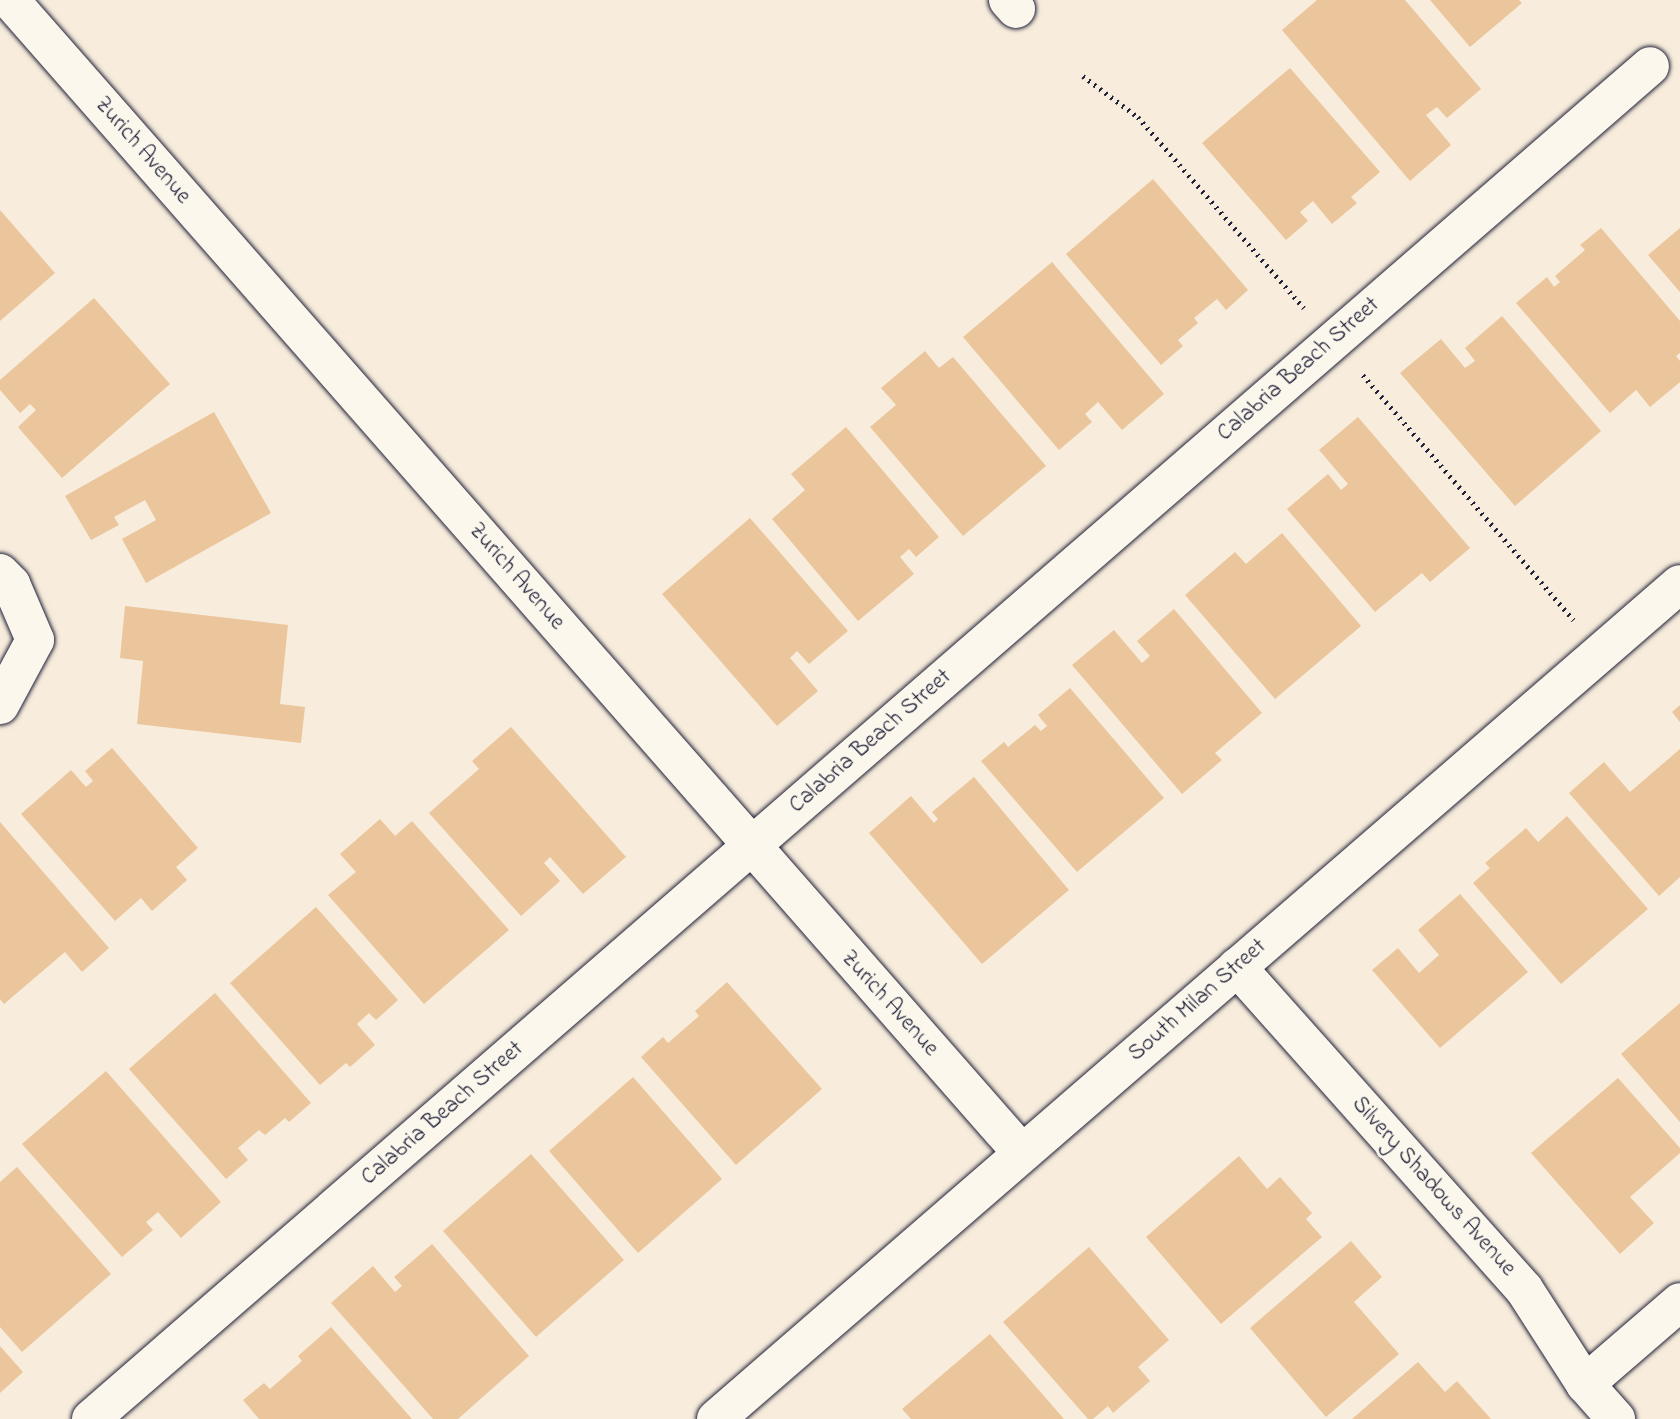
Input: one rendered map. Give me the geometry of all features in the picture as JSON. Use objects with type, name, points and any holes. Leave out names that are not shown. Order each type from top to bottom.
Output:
[{"type":"street","name":"Zurich Avenue","points":[[10,0],[750,847],[1022,1153]]},
{"type":"street","name":"Calabria Beach Street","points":[[91,1419],[1650,66]]},
{"type":"street","points":[[0,573],[11,584],[35,640],[0,705]]},
{"type":"street","name":"South Milan Street","points":[[716,1419],[1680,584]]},
{"type":"street","name":"Silvery Shadows Avenue","points":[[1237,967],[1524,1289],[1585,1384],[1616,1419]]},
{"type":"street","points":[[1585,1384],[1680,1302]]},
{"type":"building","points":[[1317,0],[1405,0],[1481,89],[1447,118],[1437,107],[1426,115],[1451,145],[1410,181],[1282,30]]},
{"type":"building","points":[[1430,0],[1519,0],[1522,3],[1470,47]]},
{"type":"building","points":[[1290,68],[1380,172],[1351,197],[1357,203],[1332,224],[1313,201],[1300,212],[1308,221],[1286,240],[1202,143]]},
{"type":"building","points":[[1153,179],[1248,290],[1226,310],[1217,299],[1194,318],[1198,323],[1178,340],[1183,346],[1161,365],[1066,254]]},
{"type":"building","points":[[0,210],[55,273],[0,321]]},
{"type":"building","points":[[1601,228],[1680,321],[1680,353],[1676,356],[1680,361],[1680,382],[1650,407],[1636,390],[1610,413],[1516,303],[1547,277],[1554,287],[1560,282],[1555,276],[1585,250],[1580,245]]},
{"type":"building","points":[[1680,228],[1680,292],[1648,255]]},
{"type":"building","points":[[1052,262],[1164,394],[1122,430],[1098,402],[1085,414],[1092,422],[1059,450],[963,337]]},
{"type":"building","points":[[94,298],[170,384],[62,478],[18,427],[36,410],[30,404],[20,413],[0,390],[0,380]]},
{"type":"building","points":[[1502,316],[1601,431],[1515,506],[1400,373],[1441,339],[1465,368],[1475,361],[1465,348]]},
{"type":"building","points":[[925,351],[939,368],[953,357],[1046,466],[963,536],[870,427],[896,405],[881,388]]},
{"type":"building","points":[[214,412],[271,513],[146,583],[122,539],[156,520],[145,500],[114,517],[119,525],[91,540],[65,496]]},
{"type":"building","points":[[1358,417],[1470,548],[1430,582],[1422,573],[1375,612],[1287,509],[1328,474],[1341,490],[1348,484],[1319,450]]},
{"type":"building","points":[[846,427],[939,537],[916,557],[909,549],[900,557],[914,574],[858,621],[772,519],[805,490],[791,474]]},
{"type":"building","points":[[750,518],[848,631],[809,664],[797,651],[790,658],[818,691],[777,726],[662,594]]},
{"type":"building","points":[[1282,533],[1361,626],[1275,699],[1185,595],[1235,552],[1246,564]]},
{"type":"building","points":[[125,606],[288,625],[280,704],[305,707],[301,743],[137,724],[143,661],[120,658]]},
{"type":"building","points":[[1174,609],[1262,713],[1215,753],[1222,760],[1182,794],[1072,665],[1114,630],[1142,663],[1150,656],[1137,641]]},
{"type":"building","points":[[1070,688],[1164,798],[1077,872],[981,761],[1004,742],[1008,747],[1035,725],[1041,731],[1047,726],[1038,715]]},
{"type":"building","points":[[1680,705],[1680,722],[1672,712]]},
{"type":"building","points":[[511,727],[626,857],[583,894],[550,857],[544,863],[560,881],[521,916],[429,813],[479,769],[472,761]]},
{"type":"building","points":[[112,748],[198,848],[176,867],[187,880],[152,911],[141,898],[115,921],[21,814],[71,770],[86,787],[93,781],[85,771]]},
{"type":"building","points":[[1680,749],[1680,877],[1659,896],[1569,793],[1604,762],[1630,792]]},
{"type":"building","points":[[974,777],[1069,890],[982,964],[869,833],[911,796],[934,823],[938,819],[932,812]]},
{"type":"building","points":[[1567,816],[1648,909],[1561,984],[1473,883],[1490,868],[1485,863],[1526,828],[1538,842]]},
{"type":"building","points":[[380,819],[395,836],[412,821],[509,930],[424,1004],[328,895],[356,872],[340,854]]},
{"type":"building","points":[[0,822],[109,948],[82,972],[65,952],[4,1004],[0,999]]},
{"type":"building","points":[[1460,894],[1528,972],[1440,1048],[1372,970],[1398,948],[1419,973],[1439,955],[1418,930]]},
{"type":"building","points":[[316,907],[398,1000],[376,1020],[369,1013],[357,1024],[375,1045],[350,1067],[346,1063],[320,1085],[230,983]]},
{"type":"building","points":[[727,982],[822,1089],[736,1165],[641,1057],[663,1037],[668,1043],[699,1016],[695,1011]]},
{"type":"building","points":[[215,993],[311,1103],[289,1122],[285,1118],[265,1135],[259,1130],[238,1148],[248,1160],[226,1179],[129,1069]]},
{"type":"building","points":[[1680,1003],[1680,1122],[1621,1054]]},
{"type":"building","points":[[106,1071],[221,1202],[181,1238],[158,1212],[146,1222],[153,1230],[122,1257],[22,1144]]},
{"type":"building","points":[[633,1077],[722,1179],[638,1253],[549,1151]]},
{"type":"building","points":[[1618,1078],[1680,1148],[1680,1153],[1630,1197],[1654,1223],[1620,1254],[1531,1153]]},
{"type":"building","points":[[531,1154],[624,1260],[536,1337],[443,1231]]},
{"type":"building","points":[[1239,1156],[1267,1189],[1280,1177],[1312,1213],[1306,1219],[1322,1237],[1221,1324],[1146,1237]]},
{"type":"building","points":[[17,1167],[111,1274],[22,1352],[0,1327],[0,1182]]},
{"type":"building","points":[[1351,1241],[1382,1277],[1354,1302],[1399,1354],[1326,1417],[1250,1328]]},
{"type":"building","points":[[432,1244],[529,1356],[458,1419],[433,1419],[331,1303],[373,1266],[395,1292],[402,1286],[394,1277]]},
{"type":"building","points":[[1089,1247],[1169,1340],[1138,1367],[1150,1381],[1113,1413],[1108,1406],[1093,1419],[1088,1419],[1003,1322]]},
{"type":"building","points":[[331,1327],[412,1419],[259,1419],[243,1400],[264,1383],[270,1389],[302,1361],[298,1356]]},
{"type":"building","points":[[990,1334],[1064,1419],[911,1419],[902,1409]]},
{"type":"building","points":[[0,1346],[23,1372],[0,1393]]},
{"type":"building","points":[[1418,1362],[1445,1392],[1457,1381],[1491,1419],[1352,1419]]}]
